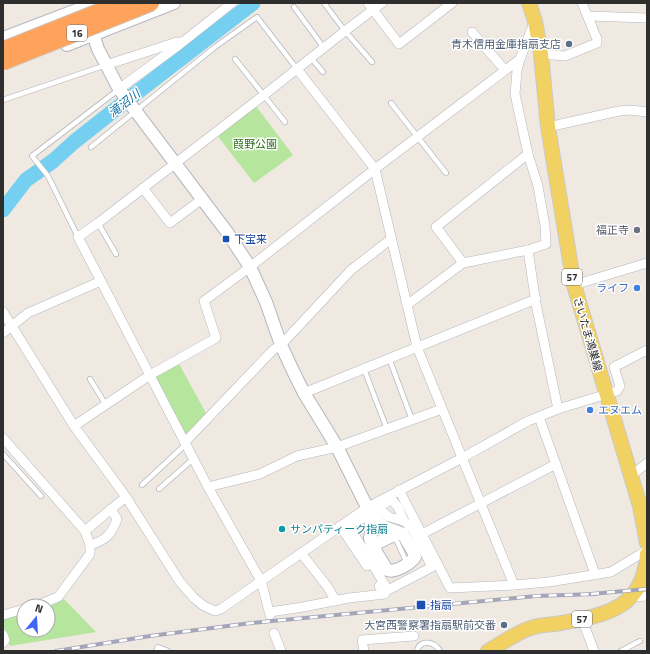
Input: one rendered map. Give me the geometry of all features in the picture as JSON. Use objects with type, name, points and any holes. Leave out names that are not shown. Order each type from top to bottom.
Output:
[{"type":"highway","name":"16","points":[[3,50],[121,3]]},
{"type":"highway","name":"16","points":[[3,62],[151,3]]},
{"type":"main road","name":"さいたま鴻巣線","points":[[529,3],[535,21],[541,54],[548,127],[574,285],[606,394],[632,475],[647,538]]},
{"type":"main road","name":"57","points":[[488,651],[530,628],[582,619],[611,611],[623,605],[645,579],[647,554]]},
{"type":"street","points":[[3,38],[83,5],[96,3]]},
{"type":"street","points":[[3,70],[174,3]]},
{"type":"street","points":[[120,92],[232,3]]},
{"type":"street","points":[[344,527],[385,594],[349,598],[270,613],[261,580],[208,487],[78,237],[324,48],[370,6],[382,3]]},
{"type":"street","points":[[370,6],[399,44],[452,3]]},
{"type":"street","points":[[541,54],[565,56],[597,43],[597,39],[582,3]]},
{"type":"street","points":[[83,5],[93,35],[120,92],[227,232],[250,267],[266,302],[280,345],[304,393],[384,527],[398,535],[414,555],[414,559],[408,564],[393,571],[389,571],[375,550],[371,542],[373,510]]},
{"type":"street","points":[[588,16],[647,18]]},
{"type":"street","points":[[407,305],[463,263],[528,250],[546,244],[545,226],[538,186],[528,154],[515,94],[517,71],[520,59],[535,21]]},
{"type":"street","points":[[472,32],[505,70]]},
{"type":"street","points":[[106,65],[177,42],[183,42]]},
{"type":"street","points":[[74,426],[150,375],[216,338],[204,301],[520,59]]},
{"type":"street","points":[[297,69],[375,169],[417,347],[514,585]]},
{"type":"street","points":[[548,127],[619,111],[630,110],[647,112]]},
{"type":"street","points":[[463,263],[436,227],[528,154]]},
{"type":"street","points":[[143,188],[170,223],[202,199]]},
{"type":"street","points":[[185,443],[350,270],[391,239]]},
{"type":"street","points":[[528,250],[558,409]]},
{"type":"street","points":[[574,285],[647,263]]},
{"type":"street","points":[[3,333],[28,313],[101,282]]},
{"type":"street","points":[[304,393],[536,298]]},
{"type":"street","points":[[3,312],[74,426],[126,497],[180,582],[194,598],[204,606],[216,611],[221,609],[301,553],[392,500],[400,492]]},
{"type":"street","points":[[373,510],[400,492],[528,421],[558,409],[618,390],[620,386],[614,367],[647,350]]},
{"type":"street","points":[[208,487],[260,474],[297,456],[337,447],[442,409]]},
{"type":"street","points":[[539,417],[595,574]]},
{"type":"street","points":[[3,438],[85,531],[90,545],[90,554],[58,597],[56,598]]},
{"type":"street","points":[[632,475],[647,463]]},
{"type":"street","points":[[422,534],[556,464]]},
{"type":"street","points":[[400,492],[450,588],[549,582],[611,572],[647,550]]},
{"type":"street","points":[[85,531],[126,497]]},
{"type":"street","points":[[344,527],[388,590],[432,568],[412,528],[404,521],[398,507],[392,500]]},
{"type":"street","points":[[90,545],[100,543],[114,528],[117,519],[111,509]]},
{"type":"street","points":[[373,510],[389,517],[404,521]]},
{"type":"street","points":[[375,550],[377,544],[398,535]]},
{"type":"street","points":[[301,553],[327,586],[336,601]]},
{"type":"street","points":[[630,597],[647,596]]},
{"type":"street","points":[[3,615],[16,612]]},
{"type":"street","points":[[582,619],[594,651]]},
{"type":"street","points":[[274,633],[281,651]]},
{"type":"street","points":[[3,635],[5,640],[3,643]]},
{"type":"street","points":[[364,651],[362,640],[414,636]]},
{"type":"lane","points":[[324,3],[344,31],[372,62]]},
{"type":"lane","points":[[294,7],[324,48]]},
{"type":"lane","points":[[91,147],[133,110],[257,17],[297,69]]},
{"type":"lane","points":[[311,58],[323,72]]},
{"type":"lane","points":[[236,59],[285,122]]},
{"type":"lane","points":[[3,100],[106,65]]},
{"type":"lane","points":[[78,237],[48,176],[32,156],[120,92]]},
{"type":"lane","points":[[391,103],[446,173]]},
{"type":"lane","points":[[98,223],[116,254]]},
{"type":"lane","points":[[389,358],[412,420]]},
{"type":"lane","points":[[364,369],[387,429]]},
{"type":"lane","points":[[90,379],[106,405]]},
{"type":"lane","points":[[142,485],[185,443]]},
{"type":"lane","points":[[3,454],[40,496]]},
{"type":"lane","points":[[158,489],[194,459]]},
{"type":"lane","points":[[414,636],[422,644]]},
{"type":"lane","points":[[621,651],[640,641]]},
{"type":"lane","points":[[417,651],[418,647],[422,644],[430,643],[434,644],[440,651]]},
{"type":"lane","points":[[157,649],[168,651]]},
{"type":"green space","name":"葭野公園","points":[[255,105],[293,155],[254,183],[217,135]]},
{"type":"green space","points":[[178,362],[207,415],[185,437],[154,377]]},
{"type":"green space","points":[[64,599],[96,632],[10,646],[3,624],[3,619],[16,615],[16,638],[56,638],[56,603]]},
{"type":"waterway","name":"滝沼川","points":[[3,210],[26,180],[53,161],[74,142],[122,104],[253,3]]},
{"type":"railway","points":[[591,594],[647,589]]},
{"type":"railway","points":[[56,651],[150,636],[251,623],[536,596],[596,594]]},
{"type":"place","name":"青木信用金庫指扇支店","points":[[569,44]]},
{"type":"place","name":"福正寺","points":[[637,230]]},
{"type":"place","name":"下宝来","points":[[226,239]]},
{"type":"place","name":"ライフ","points":[[637,288]]},
{"type":"place","name":"エヌエム","points":[[590,410]]},
{"type":"place","name":"サンパティーク指扇","points":[[282,529]]},
{"type":"place","name":"指扇","points":[[421,605]]},
{"type":"place","name":"大宮西警察署指扇駅前交番","points":[[504,625]]}]
